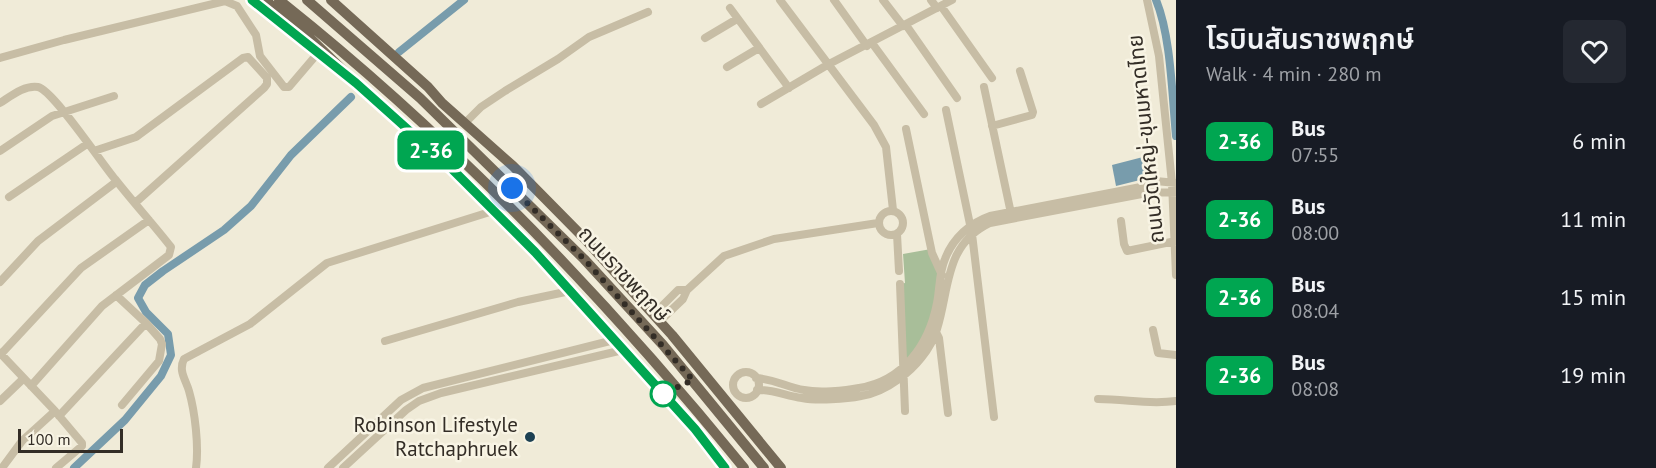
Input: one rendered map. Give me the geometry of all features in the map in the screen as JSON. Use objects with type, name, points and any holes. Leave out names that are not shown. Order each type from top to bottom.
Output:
[{"type":"main road","points":[[252,0],[356,83]]},
{"type":"main road","points":[[265,0],[310,38],[356,83],[452,169],[535,252],[695,429],[725,468]]},
{"type":"main road","name":"ถนนราชพฤกษ์","points":[[279,0],[361,67],[439,138],[552,248],[610,310],[744,468]]},
{"type":"main road","name":"ถนนราชพฤกษ์","points":[[307,0],[420,98],[584,259],[663,345],[764,468]]},
{"type":"main road","points":[[331,0],[428,87],[442,103]]},
{"type":"main road","points":[[397,79],[442,103]]},
{"type":"main road","name":"ถนนราชพฤกษ์","points":[[442,103],[466,122],[576,230],[657,318],[781,468]]},
{"type":"main road","points":[[486,185],[535,252]]},
{"type":"main road","points":[[695,429],[738,468]]},
{"type":"street","points":[[780,0],[874,125],[886,147],[893,210]]},
{"type":"street","points":[[834,0],[924,114]]},
{"type":"street","points":[[883,0],[957,98]]},
{"type":"street","points":[[931,0],[939,7],[992,78]]},
{"type":"street","points":[[761,104],[829,64],[870,45],[951,0]]},
{"type":"street","name":"ถนนวัดใหญ่-ขุนมหาดไทย","points":[[1147,0],[1159,56],[1174,157],[1176,275]]},
{"type":"street","points":[[0,58],[225,1],[237,6],[256,35],[260,56],[284,87],[289,87],[318,53]]},
{"type":"street","points":[[730,8],[789,88]]},
{"type":"street","points":[[466,122],[481,107],[589,37],[648,12]]},
{"type":"street","points":[[705,38],[737,19]]},
{"type":"street","points":[[726,67],[759,48]]},
{"type":"street","points":[[94,151],[136,137],[243,58],[248,57],[267,78],[264,88],[135,202]]},
{"type":"street","points":[[992,126],[1032,115],[1020,71]]},
{"type":"street","points":[[0,103],[23,89],[37,87],[46,93],[63,111],[116,182],[171,247],[171,251],[102,306],[31,386]]},
{"type":"street","points":[[984,87],[1011,216]]},
{"type":"street","points":[[0,151],[52,116],[114,96]]},
{"type":"street","points":[[946,110],[971,230],[994,417]]},
{"type":"street","points":[[906,129],[932,253],[945,276]]},
{"type":"street","points":[[9,197],[87,144]]},
{"type":"street","points":[[1147,190],[1156,181],[1174,187]]},
{"type":"street","points":[[0,282],[38,241],[116,182]]},
{"type":"street","points":[[757,390],[775,390],[804,399],[862,396],[886,388],[903,372],[934,330],[945,276],[945,259],[956,241],[990,216],[1011,216],[1174,187]]},
{"type":"street","points":[[893,210],[882,214],[878,223],[880,229],[886,234],[897,234]]},
{"type":"street","points":[[893,210],[901,215],[903,223],[897,234],[899,271]]},
{"type":"street","points":[[196,468],[198,456],[191,400],[181,369],[184,359],[255,321],[327,263],[494,211]]},
{"type":"street","points":[[56,468],[82,444],[0,353],[81,268],[149,220]]},
{"type":"street","points":[[1121,221],[1126,251],[1175,241]]},
{"type":"street","points":[[657,318],[678,290],[687,290],[724,256],[774,239],[878,223]]},
{"type":"street","points":[[900,284],[905,411]]},
{"type":"street","points":[[386,341],[518,302],[570,291]]},
{"type":"street","points":[[116,295],[160,339],[162,351],[159,361],[122,405]]},
{"type":"street","points":[[2,468],[22,441],[57,414],[146,323]]},
{"type":"street","points":[[934,330],[939,338],[948,413]]},
{"type":"street","points":[[1153,330],[1158,353],[1176,355]]},
{"type":"street","points":[[328,468],[402,400],[423,388],[614,340]]},
{"type":"street","points":[[343,468],[406,410],[419,401],[441,393],[623,350]]},
{"type":"street","points":[[756,378],[772,379],[804,390],[858,388],[903,372]]},
{"type":"street","points":[[742,373],[750,373],[756,378],[758,386],[751,396],[743,397],[736,393],[733,385],[736,377],[742,373]]},
{"type":"street","points":[[0,401],[23,379]]},
{"type":"street","points":[[440,384],[441,393]]},
{"type":"street","points":[[718,389],[733,385]]},
{"type":"street","points":[[1098,399],[1124,399],[1156,404],[1176,401]]},
{"type":"green space","points":[[931,249],[941,275],[931,329],[903,368],[900,284],[905,283],[903,254]]},
{"type":"water","points":[[1143,157],[1148,178],[1116,186],[1112,165]]},
{"type":"waterway","points":[[399,52],[464,0]]},
{"type":"waterway","points":[[1156,0],[1168,48],[1176,136]]},
{"type":"waterway","points":[[74,468],[125,420],[161,376],[171,355],[168,334],[146,312],[138,298],[145,285],[224,230],[251,206],[291,155],[351,97]]},
{"type":"bus line","name":"2-36","points":[[252,0],[356,83],[452,169],[535,252],[695,429],[725,468]]},
{"type":"place","name":"Robinson Lifestyle Ratchaphruek","points":[[530,437]]},
{"type":"route","points":[[512,188],[584,259],[693,380],[663,394]]}]
